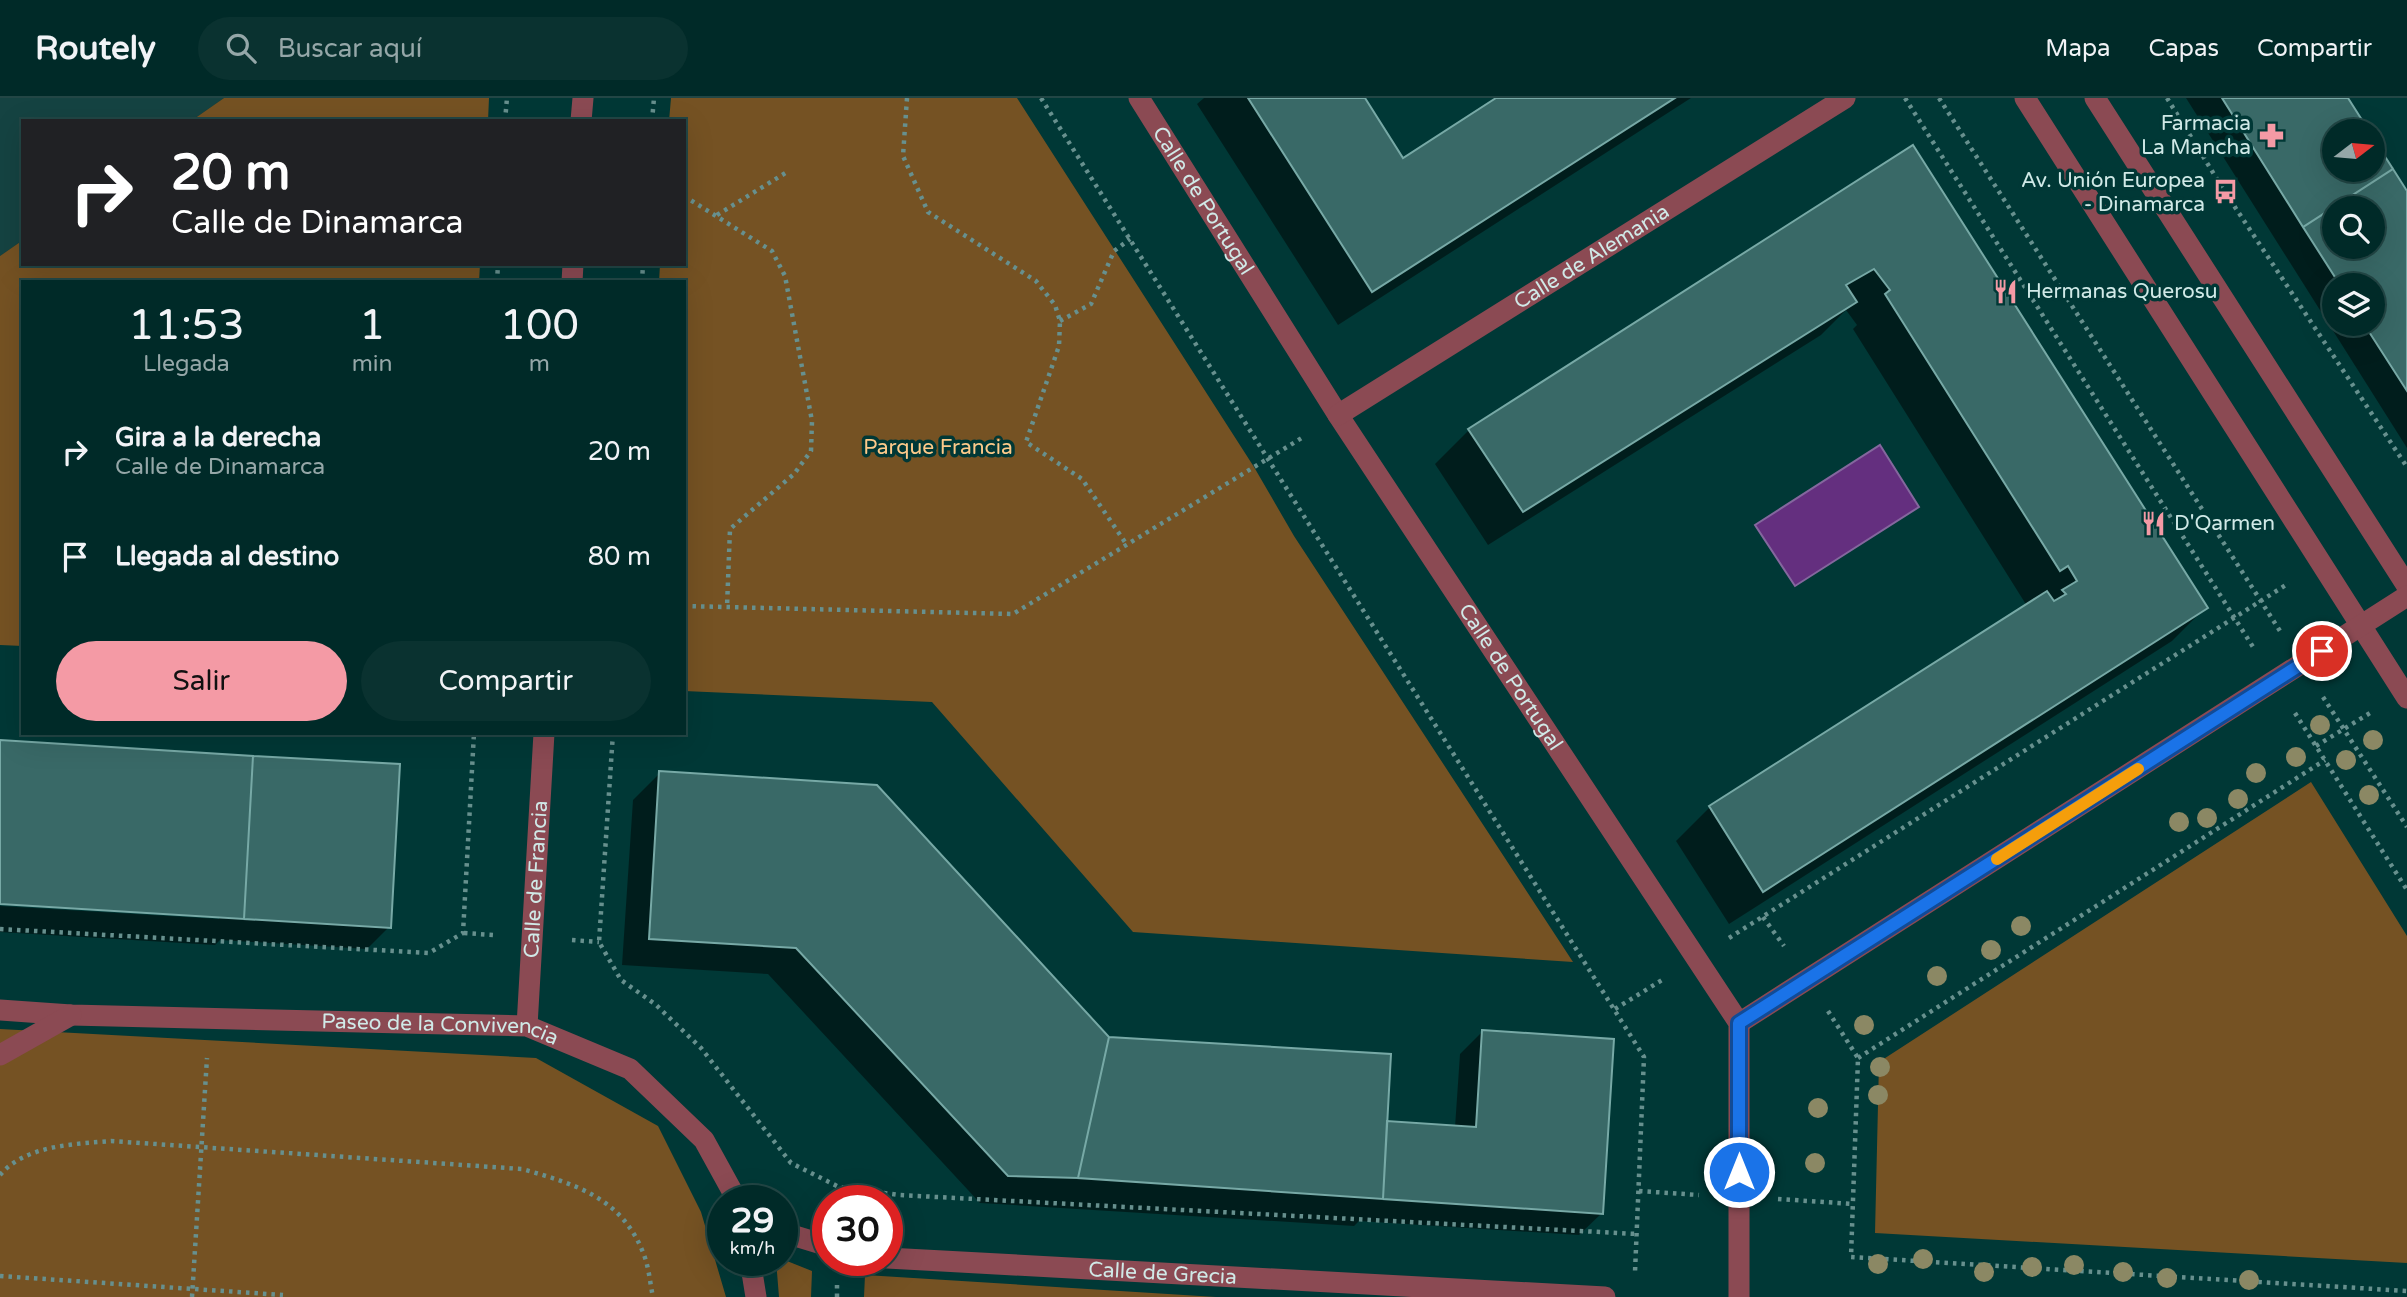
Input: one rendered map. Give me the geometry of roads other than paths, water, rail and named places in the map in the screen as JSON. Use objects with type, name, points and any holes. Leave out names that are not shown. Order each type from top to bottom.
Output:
[{"type":"street","points":[[581,119],[583,98]]},
{"type":"street","name":"Calle de Portugal","points":[[1139,98],[1338,415],[1739,1023]]},
{"type":"street","name":"Calle de Alemania","points":[[1338,415],[1845,98]]},
{"type":"street","points":[[2025,98],[2405,695]]},
{"type":"street","points":[[2095,98],[2407,586]]},
{"type":"street","points":[[1739,1297],[1739,1023],[2407,596]]},
{"type":"street","name":"Calle de Francia","points":[[527,1026],[544,735]]},
{"type":"street","name":"Paseo de la Convivencia","points":[[0,1010],[71,1015],[527,1026],[629,1069],[704,1140],[729,1185]]},
{"type":"street","points":[[0,1055],[71,1015]]},
{"type":"street","name":"Calle de Grecia","points":[[903,1259],[1605,1297]]},
{"type":"street","points":[[753,1276],[756,1297]]},
{"type":"place","name":"Farmacia La Mancha","points":[[2271,135]]},
{"type":"place","name":"Av. Unión Europea - Dinamarca","points":[[2225,192]]},
{"type":"place","name":"Hermanas Querosu","points":[[2006,291]]},
{"type":"place","name":"D'Qarmen","points":[[2154,523]]},
{"type":"park label","name":"Parque Francia","points":[[938,447]]}]
